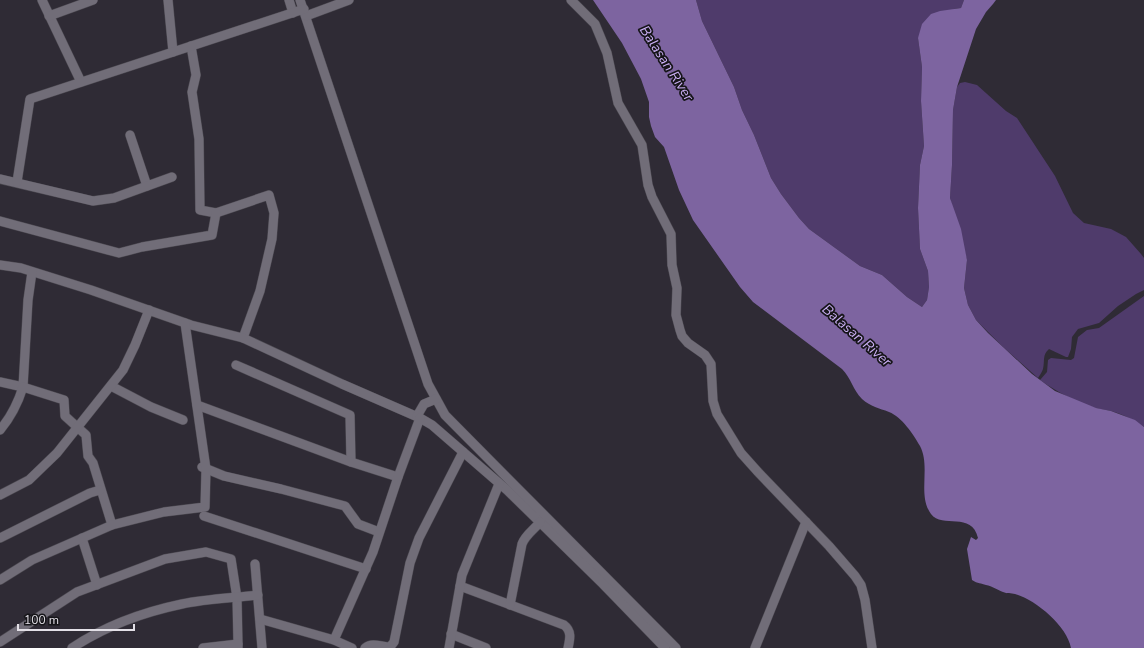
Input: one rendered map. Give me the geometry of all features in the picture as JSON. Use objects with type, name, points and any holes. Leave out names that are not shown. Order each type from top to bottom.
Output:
[{"type":"street","points":[[42,0],[81,82]]},
{"type":"street","points":[[49,16],[93,0]]},
{"type":"street","points":[[168,0],[173,52]]},
{"type":"street","points":[[289,0],[293,13]]},
{"type":"street","points":[[300,0],[428,384],[445,415],[676,648]]},
{"type":"street","points":[[17,182],[30,99],[293,13],[305,13],[349,0]]},
{"type":"street","points":[[571,0],[595,24],[607,53],[618,103],[642,145],[648,185],[652,197],[671,234],[672,265],[677,288],[676,315],[680,330],[682,336],[688,343],[705,355],[711,364],[713,402],[717,414],[741,453],[829,546],[861,585],[865,600],[872,648]]},
{"type":"street","points":[[191,46],[196,75],[192,92],[199,139],[200,210],[216,213],[270,195],[274,213],[272,239],[260,291],[243,338]]},
{"type":"street","points":[[130,135],[147,186]]},
{"type":"street","points":[[0,179],[93,201],[114,198],[172,177]]},
{"type":"street","points":[[0,221],[119,253],[142,247],[212,235],[216,213]]},
{"type":"street","points":[[0,265],[32,272],[92,290],[185,322],[243,338],[418,417],[432,426],[500,484],[540,522],[665,648]]},
{"type":"street","points":[[0,430],[19,400],[23,387],[28,300],[32,272]]},
{"type":"street","points":[[0,495],[29,480],[57,453],[78,427],[123,370],[149,310]]},
{"type":"street","points":[[0,580],[32,560],[112,525],[164,512],[205,507],[197,405],[185,322]]},
{"type":"street","points":[[236,365],[350,415],[351,462]]},
{"type":"street","points":[[0,382],[23,387],[64,400],[65,416],[86,435],[88,456],[93,463],[100,490],[112,525]]},
{"type":"street","points":[[110,386],[151,407],[183,420]]},
{"type":"street","points":[[334,640],[366,569],[418,417],[424,404],[436,399]]},
{"type":"street","points":[[197,405],[351,462],[398,477]]},
{"type":"street","points":[[365,648],[369,645],[375,644],[390,647],[394,642],[412,557],[419,538],[463,452]]},
{"type":"street","points":[[203,467],[224,476],[345,506],[358,524],[379,532]]},
{"type":"street","points":[[449,648],[462,575],[500,484]]},
{"type":"street","points":[[0,538],[90,493],[100,490]]},
{"type":"street","points":[[204,516],[366,569]]},
{"type":"street","points":[[510,605],[522,544],[526,535],[532,532],[540,522]]},
{"type":"street","points":[[755,648],[806,522]]},
{"type":"street","points":[[82,538],[97,585]]},
{"type":"street","points":[[0,642],[77,592],[165,560],[206,552],[231,559],[237,598],[238,646],[203,648]]},
{"type":"street","points":[[255,564],[262,648]]},
{"type":"street","points":[[460,586],[564,625],[568,628],[570,633],[568,648]]},
{"type":"street","points":[[72,648],[128,619],[182,604],[258,595]]},
{"type":"street","points":[[260,619],[334,640],[352,648]]},
{"type":"street","points":[[451,634],[486,648]]},
{"type":"shaded area","points":[[696,0],[964,0],[961,8],[954,9],[918,38],[922,67],[921,101],[924,146],[920,165],[918,208],[920,249],[928,271],[929,287],[927,300],[922,307],[907,297],[882,275],[860,266],[809,229],[781,194],[771,178],[754,135],[742,110],[734,87],[702,21]]},
{"type":"shaded area","points":[[965,82],[977,85],[1006,111],[1017,118],[1055,176],[1073,213],[1084,223],[1111,229],[1126,237],[1144,258],[1144,290],[1118,306],[1099,323],[1078,329],[1072,337],[1071,349],[1068,357],[1049,349],[1045,354],[1043,369],[1038,378],[1003,347],[976,320],[968,305],[964,288],[967,260],[950,198],[953,110],[957,87],[960,83]]},
{"type":"shaded area","points":[[1144,296],[1144,427],[1119,414],[1088,406],[1074,400],[1040,380],[1047,372],[1048,360],[1051,358],[1071,360],[1074,358],[1078,337],[1087,330],[1099,328]]},
{"type":"water","name":"Balasan River","points":[[593,0],[696,0],[702,21],[734,87],[742,110],[754,135],[771,178],[781,194],[809,229],[860,266],[882,275],[907,297],[922,307],[927,300],[929,287],[928,271],[920,249],[918,208],[920,165],[924,146],[921,101],[922,67],[918,38],[922,24],[931,14],[961,8],[964,0],[996,0],[986,12],[976,29],[957,87],[953,110],[950,198],[961,229],[967,260],[964,288],[968,305],[976,320],[1032,374],[1055,391],[1096,408],[1111,411],[1135,420],[1144,427],[1144,648],[1071,648],[1064,631],[1041,608],[1023,597],[1015,594],[1004,593],[990,586],[972,580],[967,549],[971,537],[976,540],[978,538],[975,530],[970,525],[963,522],[942,520],[931,514],[925,498],[923,454],[920,446],[907,426],[894,414],[865,402],[856,392],[848,376],[842,369],[753,302],[740,287],[693,220],[679,190],[664,147],[655,137],[649,117],[649,102],[641,79],[622,43]]}]
